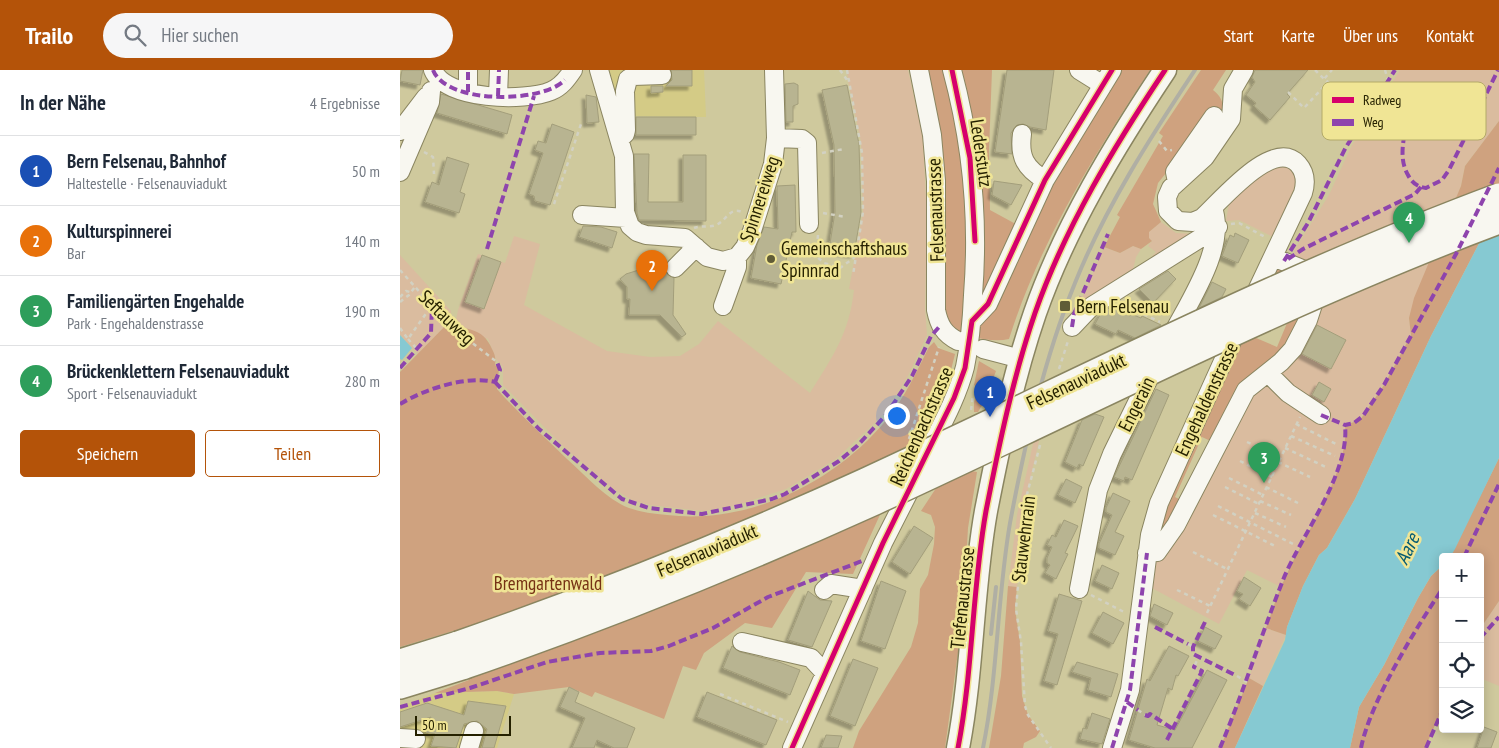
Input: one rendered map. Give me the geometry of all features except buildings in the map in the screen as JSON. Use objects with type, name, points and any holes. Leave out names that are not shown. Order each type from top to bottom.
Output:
[{"type":"highway","name":"Felsenauviadukt","points":[[461,655],[615,587],[712,549],[873,478],[1258,296],[1374,246],[1499,196]]},
{"type":"highway","name":"Felsenauviadukt","points":[[461,655],[625,609],[730,566],[874,502],[1268,317],[1393,263],[1499,221]]},
{"type":"highway","points":[[400,662],[461,655]]},
{"type":"highway","points":[[400,686],[461,655]]},
{"type":"main road","name":"Tiefenaustrasse","points":[[958,748],[970,667],[986,511],[1020,359],[1041,296],[1072,229],[1113,154],[1165,70]]},
{"type":"street","points":[[468,70],[468,92]]},
{"type":"street","points":[[498,96],[499,70]]},
{"type":"street","points":[[435,80],[468,92],[519,97],[546,93],[560,85],[573,70]]},
{"type":"street","points":[[582,215],[626,218],[624,156],[599,70]]},
{"type":"street","name":"Spinnereiweg","points":[[626,218],[633,229],[641,234],[681,237],[707,257],[718,261],[727,261],[737,257],[745,247],[752,231],[773,164],[776,138],[774,70]]},
{"type":"street","name":"Felsenaustrasse","points":[[919,70],[932,135],[936,182],[936,310],[941,328],[951,338],[949,342]]},
{"type":"street","name":"Lederstutz","points":[[952,70],[970,158],[975,217],[972,321]]},
{"type":"street","points":[[1079,70],[1103,85]]},
{"type":"street","points":[[972,321],[988,304],[1045,180],[1112,70]]},
{"type":"street","points":[[1214,208],[1193,222],[1183,222],[1174,218],[1168,211],[1166,202],[1169,192],[1177,182],[1205,157],[1231,119],[1234,89],[1244,70]]},
{"type":"street","points":[[620,139],[626,134],[626,91],[628,79],[633,76],[662,75]]},
{"type":"street","points":[[400,131],[435,80]]},
{"type":"street","points":[[400,172],[430,102],[435,80]]},
{"type":"street","points":[[1177,182],[1175,172],[1214,116]]},
{"type":"street","points":[[1022,134],[1022,158],[1029,170],[1045,180]]},
{"type":"street","points":[[776,138],[805,141],[818,221]]},
{"type":"street","name":"Engehaldenstrasse","points":[[1112,748],[1130,690],[1147,553],[1159,503],[1175,464],[1305,184],[1301,167],[1295,161],[1275,157],[1266,161],[1214,208]]},
{"type":"street","name":"Engerain","points":[[1079,589],[1093,509],[1106,468],[1140,393],[1205,269],[1214,248],[1218,227],[1214,208]]},
{"type":"street","points":[[1072,328],[1087,310],[1107,296],[1218,227]]},
{"type":"street","points":[[675,268],[696,247]]},
{"type":"street","points":[[1147,553],[1156,552],[1165,543],[1176,525],[1237,404],[1246,390],[1281,362],[1300,338],[1318,289],[1316,279],[1276,250]]},
{"type":"street","points":[[723,306],[737,268],[737,257]]},
{"type":"street","name":"Reichenbachstrasse","points":[[792,748],[863,589],[954,398],[965,368],[972,321]]},
{"type":"street","points":[[983,349],[1020,359]]},
{"type":"street","points":[[1268,373],[1288,393],[1321,415]]},
{"type":"street","points":[[824,590],[831,584],[863,589]]},
{"type":"street","points":[[742,642],[811,658],[825,673]]},
{"type":"street","points":[[469,748],[474,731]]},
{"type":"path","points":[[840,70],[847,80]]},
{"type":"path","points":[[847,70],[847,80],[860,148],[861,220],[853,275]]},
{"type":"path","points":[[1315,70],[1328,82]]},
{"type":"path","points":[[1324,79],[1332,70]]},
{"type":"path","points":[[1385,70],[1388,80]]},
{"type":"path","points":[[1288,92],[1304,108],[1322,88]]},
{"type":"path","points":[[554,204],[581,124]]},
{"type":"path","points":[[809,168],[817,168],[821,153],[844,149]]},
{"type":"path","points":[[423,152],[433,156],[434,174]]},
{"type":"path","points":[[821,204],[816,250],[818,259],[840,268],[855,257]]},
{"type":"path","points":[[713,226],[734,211]]},
{"type":"path","points":[[818,221],[846,217]]},
{"type":"path","points":[[1239,223],[1276,250]]},
{"type":"path","points":[[400,302],[415,287]]},
{"type":"path","points":[[400,297],[406,291],[410,292]]},
{"type":"path","points":[[1107,296],[1166,325]]},
{"type":"path","points":[[408,339],[432,305]]},
{"type":"path","points":[[400,328],[417,349]]},
{"type":"path","points":[[1058,371],[1072,328]]},
{"type":"path","points":[[908,444],[949,342]]},
{"type":"path","points":[[1206,613],[1306,405]]},
{"type":"path","points":[[1296,424],[1336,444]]},
{"type":"path","points":[[1291,436],[1335,456]]},
{"type":"path","points":[[1247,442],[1280,458]]},
{"type":"path","points":[[1285,448],[1328,468]]},
{"type":"path","points":[[1240,461],[1272,477]]},
{"type":"path","points":[[1278,462],[1310,477]]},
{"type":"path","points":[[1229,478],[1263,495]]},
{"type":"path","points":[[1225,487],[1291,515]]},
{"type":"path","points":[[1266,487],[1298,503]]},
{"type":"path","points":[[1218,506],[1293,544]]},
{"type":"path","points":[[1254,513],[1286,527]]},
{"type":"path","points":[[1213,515],[1276,546]]},
{"type":"path","points":[[1193,552],[1228,569]]},
{"type":"path","points":[[1177,590],[1210,606]]},
{"type":"path","points":[[1096,598],[1126,612]]},
{"type":"path","points":[[1188,644],[1193,647]]},
{"type":"path","points":[[1195,665],[1198,658]]},
{"type":"path","points":[[1237,676],[1247,682]]},
{"type":"path","points":[[720,694],[785,720]]},
{"type":"path","points":[[1138,710],[1145,715]]},
{"type":"shaded area","points":[[600,70],[704,70],[706,117],[613,116]]},
{"type":"shaded area","points":[[847,70],[908,70],[923,137],[927,221],[925,308],[927,335],[908,376],[884,414],[836,459],[786,489],[737,505],[703,511],[650,505],[634,501],[612,488],[564,447],[503,385],[503,367],[496,359],[488,339],[455,325],[458,310],[478,254],[505,263],[514,236],[540,244],[524,305],[607,351],[650,357],[680,356],[699,344],[718,321],[810,393],[839,344],[852,306],[854,290],[849,289],[863,212],[861,142]]},
{"type":"shaded area","points":[[1400,70],[1499,70],[1499,121],[1486,138],[1486,82],[1392,82]]},
{"type":"shaded area","points":[[1355,140],[1485,140],[1465,166],[1461,186],[1409,318],[1411,334],[1383,385],[1360,419],[1345,425],[1344,446],[1331,488],[1298,548],[1281,587],[1247,570],[1219,624],[1150,587],[1148,553],[1237,404],[1282,362],[1297,261],[1294,251],[1329,195]]},
{"type":"shaded area","points":[[1279,164],[1293,169],[1298,183],[1273,237],[1239,220],[1226,221],[1229,203],[1262,169]]},
{"type":"shaded area","points":[[1161,222],[1176,233],[1194,234],[1147,262],[1156,252],[1148,246],[1152,241],[1149,238],[1149,232]]},
{"type":"shaded area","points":[[1133,246],[1141,249],[1136,257],[1131,278],[1075,314],[1104,247],[1120,253]]},
{"type":"shaded area","points":[[400,255],[451,311],[450,321],[418,354],[400,335]]},
{"type":"shaded area","points":[[1046,410],[1025,502],[1017,587],[1008,586],[1017,515],[1040,413]]},
{"type":"shaded area","points":[[1499,601],[1499,686],[1484,680],[1484,623]]},
{"type":"shaded area","points":[[1266,628],[1286,635],[1263,686],[1249,678]]},
{"type":"shaded area","points":[[497,691],[514,694],[497,748],[416,748],[400,741],[400,707],[435,693]]},
{"type":"green space","points":[[919,70],[992,70],[989,151],[990,210],[1027,230],[1045,196],[1120,70],[1150,70],[1089,167],[1052,233],[1036,268],[1009,339],[993,340],[945,333],[936,298]]},
{"type":"green space","points":[[1201,70],[1226,70],[1213,90],[1222,101],[1223,115],[1187,147],[1158,183],[1153,204],[1161,222],[1149,232],[1149,238],[1152,241],[1141,249],[1133,246],[1120,253],[1104,247],[1120,217],[1117,215],[1163,136],[1159,133]]},
{"type":"green space","points":[[1499,121],[1499,205],[1431,336],[1355,499],[1327,548],[1319,555],[1303,586],[1287,627],[1286,635],[1266,628],[1282,584],[1333,483],[1345,443],[1345,425],[1360,420],[1384,385],[1411,335],[1409,318],[1414,298],[1461,186],[1465,166]]},
{"type":"green space","points":[[1271,257],[1294,266],[1307,319],[1217,444],[1202,437],[1175,497],[1187,503],[1165,542],[1150,535]],"holes":[[[1298,297],[1277,347],[1249,335]]]},
{"type":"green space","name":"Bremgartenwald","points":[[450,321],[479,333],[488,341],[494,353],[495,365],[499,368],[497,389],[531,425],[597,486],[612,499],[629,508],[667,515],[698,516],[729,513],[759,506],[817,480],[843,462],[866,442],[887,419],[905,393],[929,347],[934,342],[938,348],[955,354],[947,386],[937,402],[940,403],[884,506],[853,574],[806,572],[772,628],[745,623],[704,653],[696,670],[683,666],[664,719],[595,692],[592,697],[569,687],[514,694],[497,691],[435,693],[469,680],[453,631],[400,647],[400,372]]},
{"type":"green space","points":[[979,361],[996,371],[985,400],[978,412],[974,412],[974,402],[979,388],[974,385]]},
{"type":"green space","points":[[1499,458],[1499,601],[1484,623],[1484,553],[1452,553]]},
{"type":"green space","points":[[950,467],[977,472],[968,528],[963,615],[945,748],[853,748],[859,731],[911,647],[918,623],[920,589],[928,575],[934,544],[935,527],[931,515],[921,511]]},
{"type":"green space","points":[[1439,569],[1439,716],[1425,748],[1350,748],[1359,707],[1384,665],[1431,576]]},
{"type":"green space","points":[[1008,586],[1017,587],[1015,609],[1020,642],[1022,696],[1028,715],[1040,731],[1036,737],[1024,743],[1023,748],[989,748],[1001,676]]},
{"type":"green space","points":[[1249,678],[1263,686],[1235,748],[1220,748]]},
{"type":"water","name":"Aare","points":[[1499,205],[1499,458],[1455,549],[1452,553],[1439,553],[1439,569],[1431,576],[1418,598],[1384,665],[1359,707],[1350,748],[1235,748],[1285,640],[1287,627],[1303,586],[1319,555],[1327,548],[1355,499],[1431,336]]},
{"type":"water","points":[[400,335],[412,348],[402,360],[400,359]]},
{"type":"railway","points":[[983,748],[992,692],[1002,579],[1010,523],[1036,402],[1054,341],[1075,283],[1114,201],[1161,121],[1195,70]]},
{"type":"railway","points":[[991,634],[996,587]]},
{"type":"marked path","points":[[433,70],[441,81],[456,89],[495,97],[536,93],[553,88],[565,80]]},
{"type":"marked path","points":[[468,70],[468,92]]},
{"type":"marked path","points":[[498,96],[499,70]]},
{"type":"marked path","points":[[1387,82],[1395,70]]},
{"type":"marked path","points":[[1486,94],[1498,70]]},
{"type":"marked path","points":[[487,249],[534,96]]},
{"type":"marked path","points":[[1284,261],[1308,223],[1350,140]]},
{"type":"marked path","points":[[1404,140],[1403,162],[1408,175],[1420,187],[1426,188],[1442,180],[1464,140]]},
{"type":"marked path","points":[[1321,415],[1345,425],[1354,423],[1363,416],[1384,385],[1456,254],[1499,168]]},
{"type":"marked path","points":[[1288,259],[1303,249],[1415,194],[1421,187]]},
{"type":"marked path","points":[[1072,327],[1074,314],[1108,234]]},
{"type":"marked path","points":[[400,368],[431,333],[432,305]]},
{"type":"marked path","points":[[495,382],[539,429],[622,499],[649,508],[702,514],[772,499],[785,494],[839,461],[857,446],[886,415],[912,376],[931,336],[940,326]]},
{"type":"marked path","points":[[495,382],[500,370],[497,362]]},
{"type":"marked path","points":[[400,404],[421,393],[446,385],[472,380],[495,382]]},
{"type":"marked path","points":[[1220,748],[1283,580],[1323,504],[1340,464],[1345,444],[1345,425]]},
{"type":"marked path","points":[[1466,553],[1499,484]]},
{"type":"marked path","points":[[1112,748],[1130,690],[1147,553]]},
{"type":"marked path","points":[[400,707],[470,688],[547,662],[600,653],[651,651],[669,646],[713,628],[768,597],[862,561]]},
{"type":"marked path","points":[[1361,748],[1374,709],[1395,666],[1439,594]]},
{"type":"marked path","points":[[1484,634],[1499,617]]},
{"type":"marked path","points":[[1205,622],[1193,647],[1193,654],[1237,676]]},
{"type":"marked path","points":[[1155,627],[1188,644]]},
{"type":"marked path","points":[[1167,740],[1202,671],[1194,667],[1195,665]]},
{"type":"marked path","points":[[1127,702],[1138,710]]},
{"type":"marked path","points":[[1145,715],[1148,716],[1150,714],[1173,729]]},
{"type":"marked path","points":[[1426,748],[1439,718]]},
{"type":"cycle path","points":[[952,70],[970,158],[975,241]]},
{"type":"cycle path","points":[[792,748],[883,543],[954,398],[965,368],[972,321],[988,304],[1045,180],[1112,70]]},
{"type":"cycle path","points":[[958,748],[967,689],[981,540],[1007,411],[1027,337],[1047,281],[1092,187],[1165,70]]},
{"type":"place","name":"Brückenklettern Felsenauviadukt","points":[[1409,243]]},
{"type":"place","name":"Gemeinschaftshaus Spinnrad","points":[[771,259]]},
{"type":"place","name":"Kulturspinnerei","points":[[652,291]]},
{"type":"place","name":"Bern Felsenau","points":[[1065,306]]},
{"type":"place","name":"Bern Felsenau, Bahnhof","points":[[990,417]]},
{"type":"place","name":"Familiengärten Engehalde","points":[[1264,483]]}]
